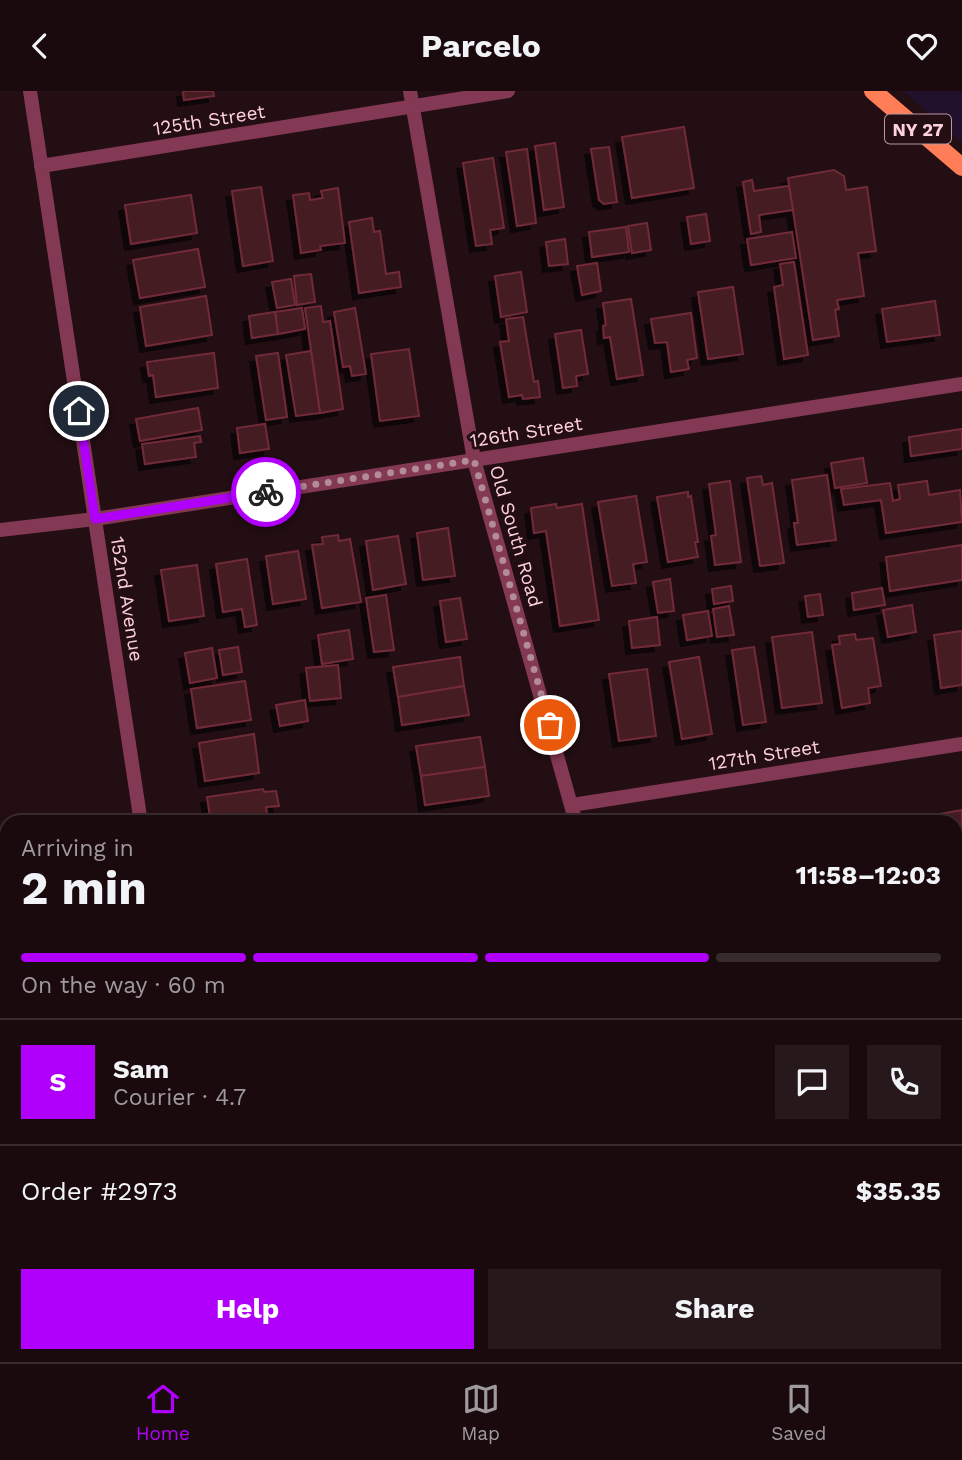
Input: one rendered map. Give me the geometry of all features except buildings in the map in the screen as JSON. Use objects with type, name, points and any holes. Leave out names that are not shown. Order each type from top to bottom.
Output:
[{"type":"main road","name":"NY 27","points":[[873,91],[962,167]]},
{"type":"street","name":"152nd Avenue","points":[[30,91],[140,815]]},
{"type":"street","name":"Old South Road","points":[[410,91],[474,460],[574,815]]},
{"type":"street","name":"125th Street","points":[[41,166],[508,91]]},
{"type":"street","name":"126th Street","points":[[0,530],[95,519],[962,384]]},
{"type":"street","name":"127th Street","points":[[572,805],[962,744]]},
{"type":"shaded area","points":[[903,91],[962,91],[962,142]]},
{"type":"way so far","points":[[266,492],[474,460],[550,725]]},
{"type":"route","points":[[79,411],[95,519],[266,492]]}]
